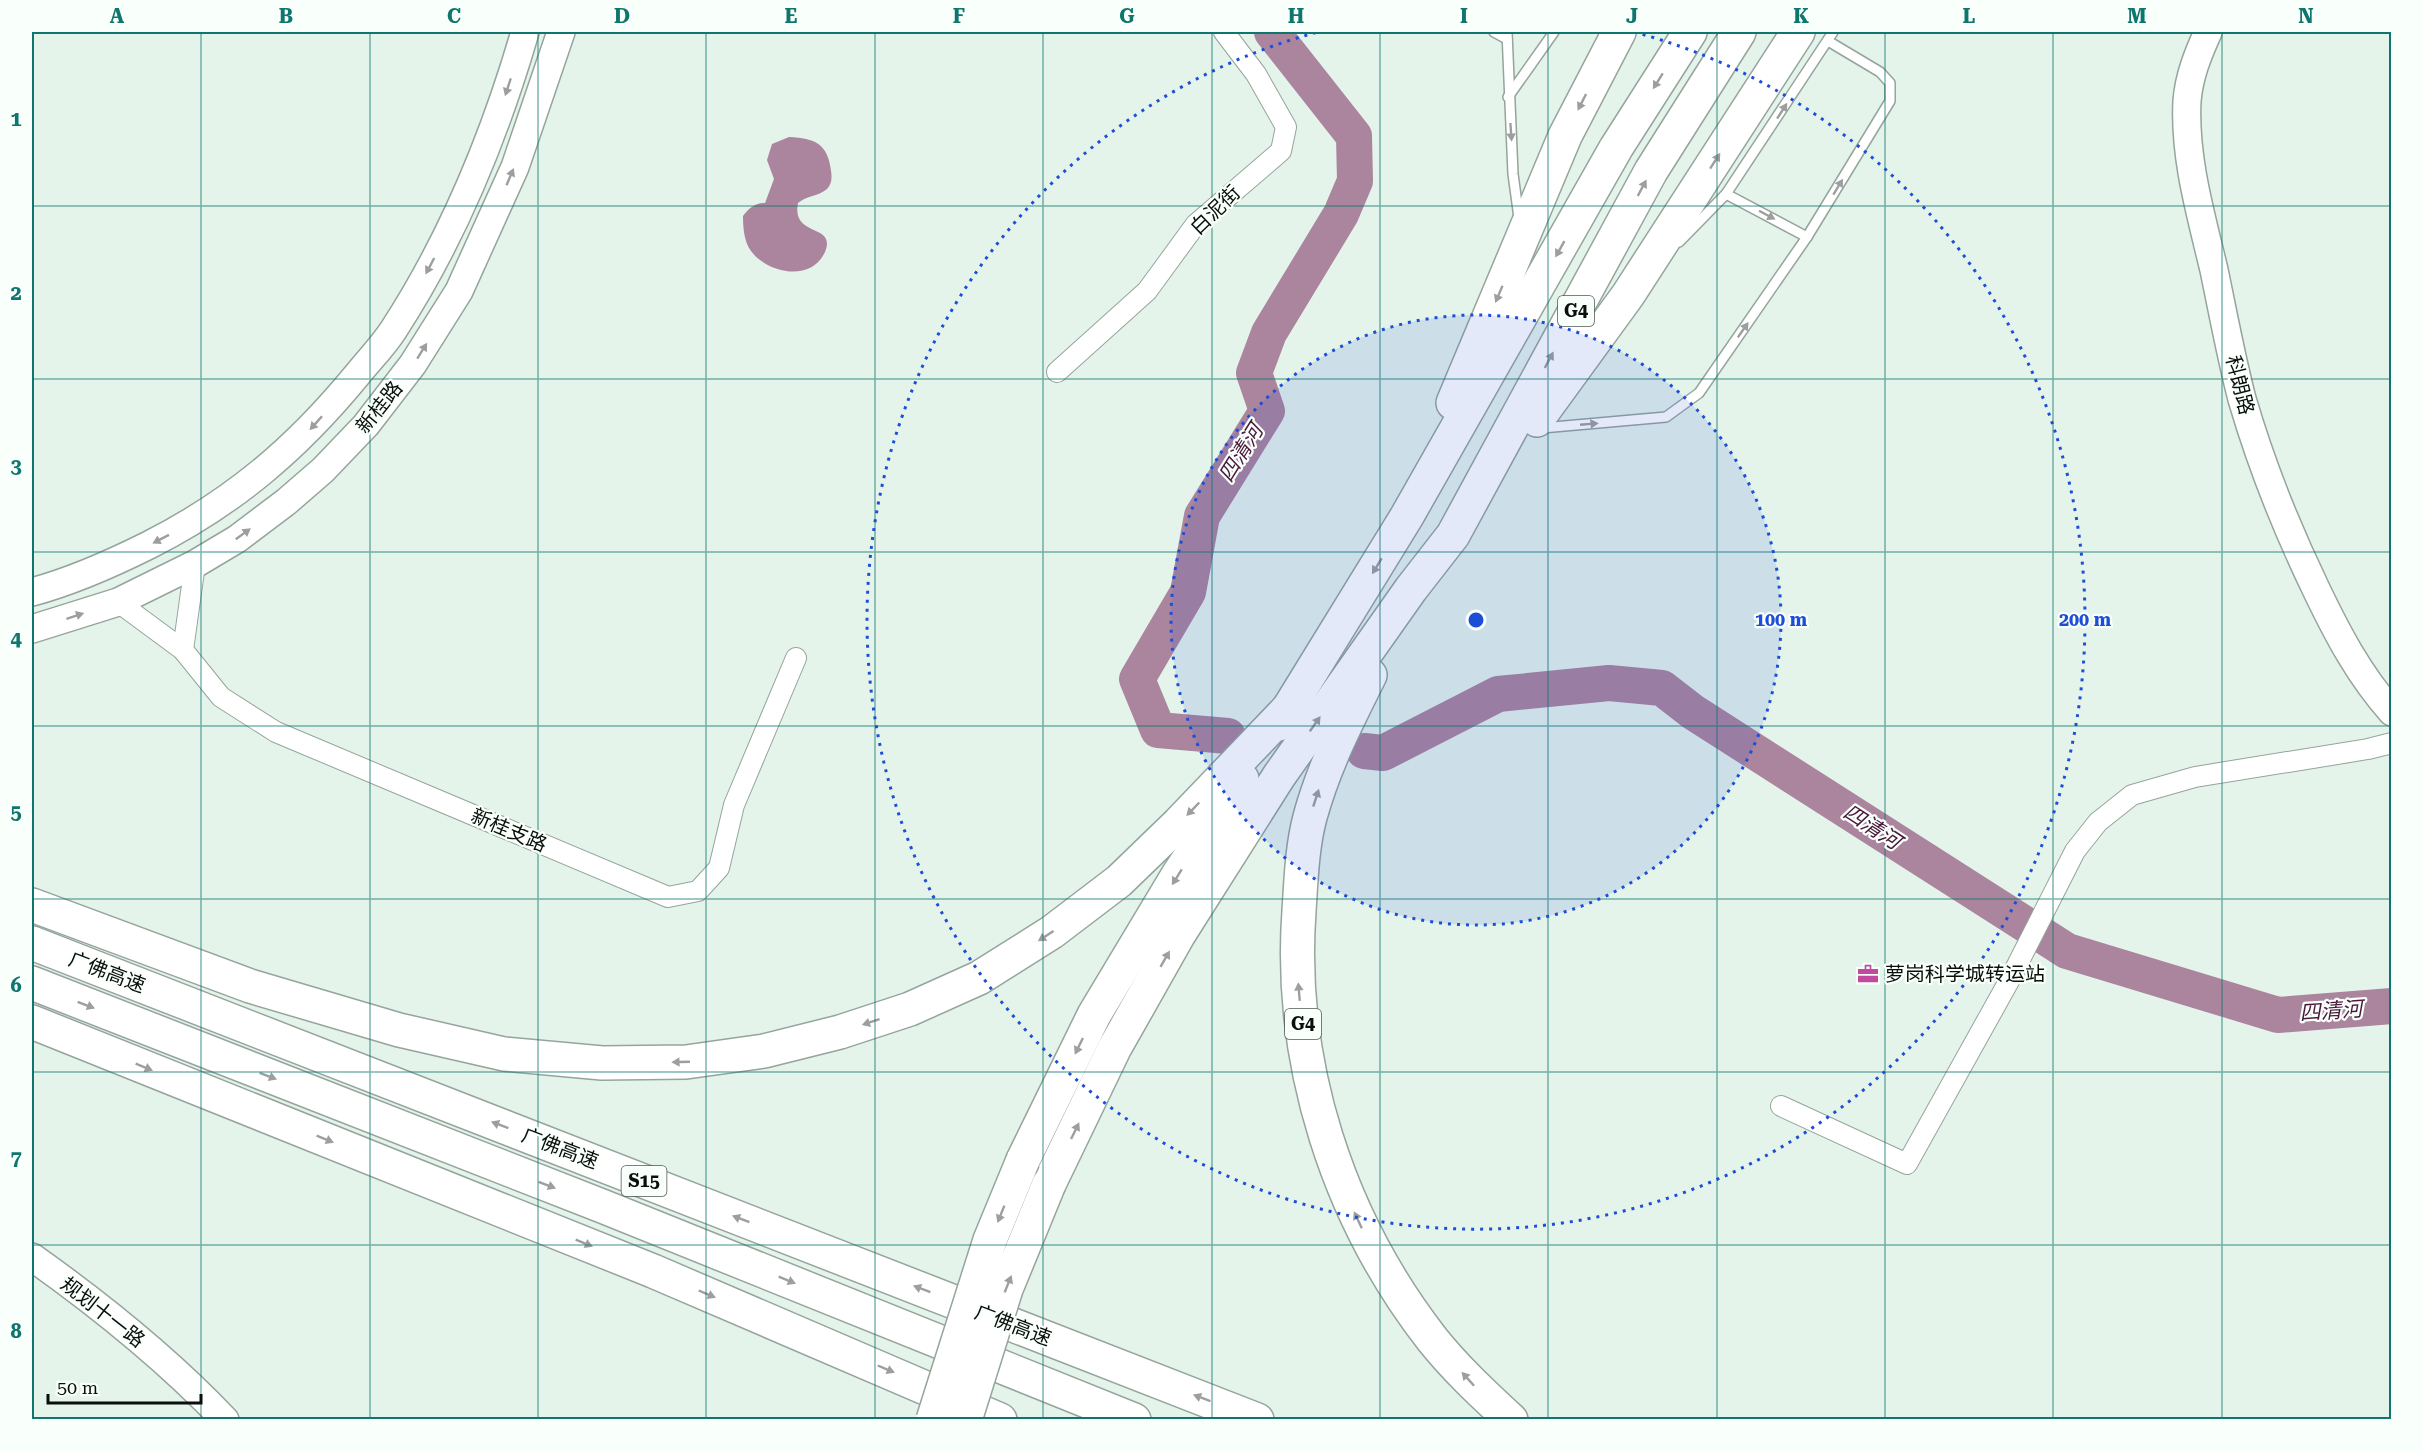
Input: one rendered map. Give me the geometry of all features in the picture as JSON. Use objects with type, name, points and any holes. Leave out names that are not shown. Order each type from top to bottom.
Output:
[{"type":"highway","points":[[1407,516],[1565,136],[1619,32]]},
{"type":"highway","name":"G4","points":[[933,1419],[990,1240],[1023,1160],[1094,1015],[1178,875],[1291,706],[1407,516],[1616,148],[1690,32]]},
{"type":"highway","name":"G4","points":[[1511,1419],[1477,1389],[1432,1339],[1390,1279],[1359,1223],[1334,1161],[1319,1115],[1306,1053],[1298,989],[1299,910],[1310,818],[1328,761],[1411,589],[1453,536],[1651,171],[1739,32]]},
{"type":"highway","points":[[1453,536],[1813,36]]},
{"type":"highway","points":[[965,1419],[1006,1289],[1049,1184],[1114,1049],[1179,934],[1279,776],[1411,589]]},
{"type":"highway","points":[[32,905],[250,986],[399,1030],[504,1054],[602,1063],[686,1062],[764,1052],[840,1032],[910,1009],[979,978],[1052,932],[1119,881],[1179,823],[1291,706]]},
{"type":"highway","name":"广佛高速","points":[[32,943],[1257,1419]]},
{"type":"highway","name":"广佛高速","points":[[32,983],[602,1206],[1134,1419]]},
{"type":"highway","points":[[32,1022],[653,1271],[1000,1419]]},
{"type":"street","name":"新桂路","points":[[32,592],[105,567],[180,529],[217,507],[261,474],[302,438],[344,391],[393,331],[449,231],[484,151],[525,32]]},
{"type":"street","name":"新桂路","points":[[32,629],[118,602],[195,564],[237,539],[286,502],[323,470],[366,425],[413,364],[459,291],[515,167],[561,32]]},
{"type":"street","name":"白泥街","points":[[1057,372],[1147,291],[1196,224],[1281,151],[1286,127],[1256,74],[1224,32]]},
{"type":"street","name":"科朗路","points":[[2208,32],[2192,73],[2187,100],[2189,146],[2196,192],[2242,398],[2269,480],[2296,548],[2336,630],[2369,686],[2391,712]]},
{"type":"street","points":[[183,650],[195,564]]},
{"type":"street","name":"新桂支路","points":[[118,602],[183,650],[221,697],[276,732],[668,897],[698,891],[719,868],[734,805],[796,658]]},
{"type":"street","points":[[1781,1107],[1907,1164],[2015,968],[2075,851],[2098,822],[2132,795],[2195,777],[2368,749],[2391,743]]},
{"type":"street","name":"规划十一路","points":[[32,1257],[121,1324],[193,1387],[225,1419]]},
{"type":"lane","points":[[1494,32],[1507,35],[1513,174],[1522,240]]},
{"type":"lane","points":[[1508,98],[1554,32]]},
{"type":"lane","points":[[1628,295],[1726,194],[1813,36],[1833,32]]},
{"type":"lane","points":[[1530,429],[1666,417],[1699,393],[1807,237],[1890,101],[1890,83],[1880,72],[1813,36]]},
{"type":"lane","points":[[1726,194],[1807,237]]},
{"type":"shaded area","points":[[789,137],[806,139],[819,144],[827,154],[831,173],[831,183],[827,189],[798,203],[798,214],[801,221],[825,237],[827,243],[825,252],[818,262],[800,271],[778,269],[758,259],[747,243],[743,225],[743,216],[748,211],[755,205],[765,203],[774,179],[767,160],[772,144]]},
{"type":"waterway","name":"四清河","points":[[1228,736],[1158,730],[1137,679],[1188,592],[1202,516],[1267,411],[1254,373],[1269,333],[1341,214],[1355,181],[1354,136],[1272,32]]},
{"type":"waterway","name":"四清河","points":[[1364,751],[1383,753],[1498,694],[1609,683],[1662,688],[1693,712],[2067,951],[2278,1015],[2392,1006]]},
{"type":"place","name":"萝岗科学城转运站","points":[[1868,974]]}]
